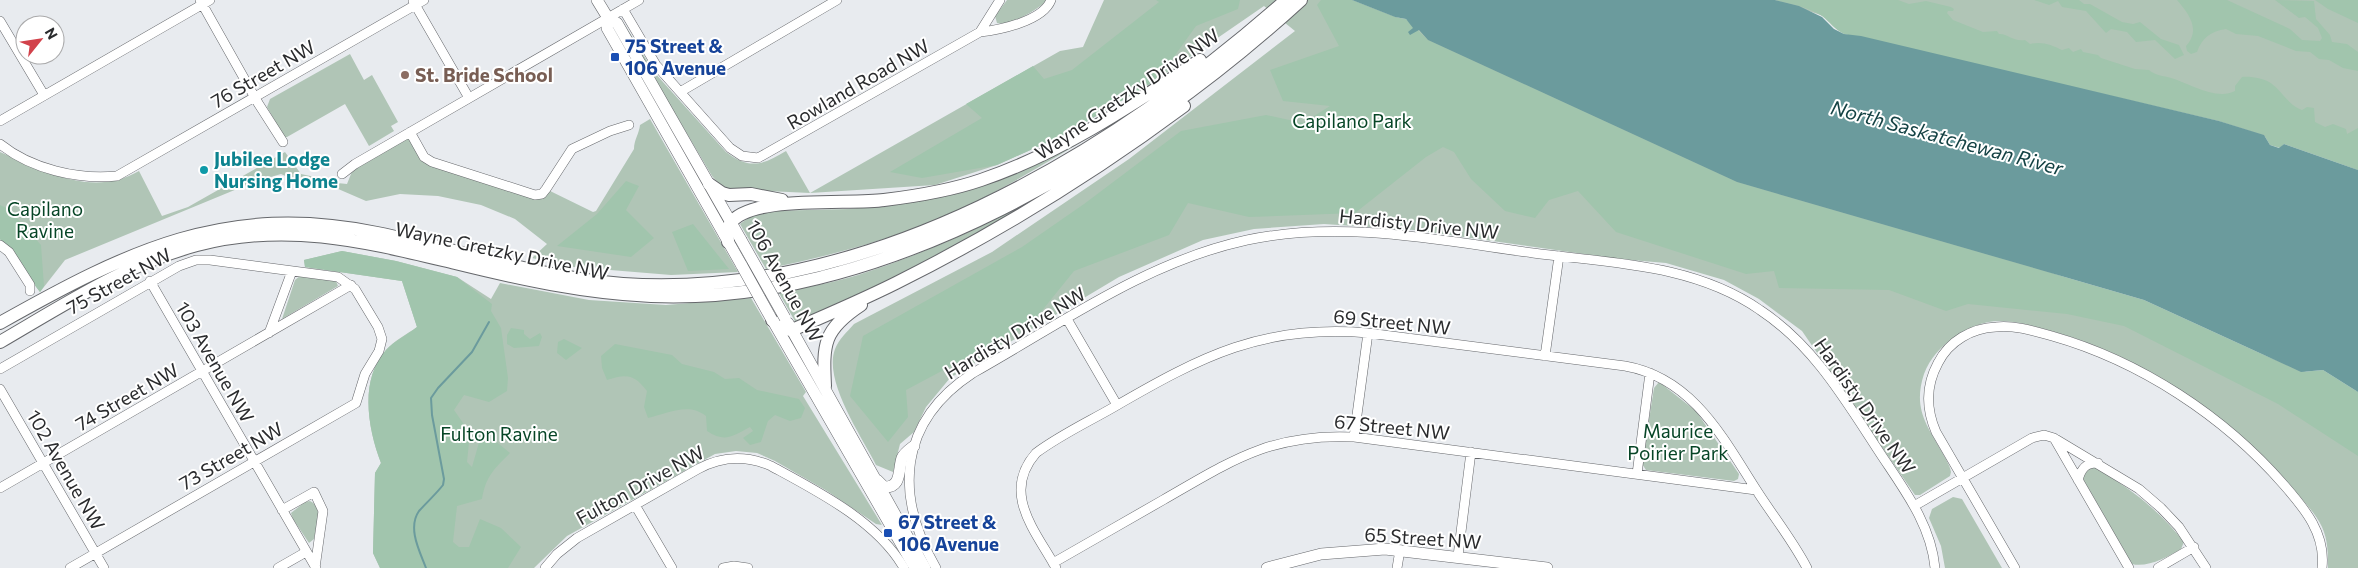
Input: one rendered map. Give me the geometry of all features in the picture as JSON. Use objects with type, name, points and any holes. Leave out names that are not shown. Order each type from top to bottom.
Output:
[{"type":"main road","name":"106 Avenue NW","points":[[597,0],[608,18],[617,23],[731,222],[779,319],[915,568]]},
{"type":"main road","name":"Wayne Gretzky Drive NW","points":[[0,342],[107,282],[148,262],[197,245],[258,234],[301,234],[344,238],[538,282],[619,294],[656,296],[711,295],[774,287],[815,278],[906,250],[952,233],[1010,205],[1132,132],[1208,77],[1285,5],[1301,0]]},
{"type":"main road","name":"106 Avenue NW","points":[[608,18],[607,28],[728,242],[779,319]]},
{"type":"main road","name":"Wayne Gretzky Drive NW","points":[[0,322],[72,284],[145,250],[211,230],[271,223],[346,227],[532,270],[622,284],[710,284],[791,273],[844,260],[902,240],[958,216],[1039,177],[1152,105],[1233,45],[1267,23]]},
{"type":"main road","points":[[728,242],[727,230],[731,222],[741,215],[766,206],[799,203],[875,202],[922,195],[974,182],[1000,173],[1068,140],[1126,107],[1189,67],[1236,34],[1267,23]]},
{"type":"main road","points":[[824,386],[822,363],[824,346],[830,334],[848,314],[895,284],[1017,216],[1138,140],[1200,93],[1254,48],[1267,23]]},
{"type":"main road","points":[[709,184],[729,196],[751,194],[799,203]]},
{"type":"main road","points":[[779,319],[784,329],[792,330],[895,284]]},
{"type":"main road","name":"106 Avenue NW","points":[[792,330],[925,568]]},
{"type":"main road","points":[[873,476],[884,487],[892,486],[899,478],[902,458],[914,446]]},
{"type":"main road","name":"65 Street NW","points":[[1266,568],[1330,553],[1371,549],[1458,556],[1547,568]]},
{"type":"street","name":"76 Street NW","points":[[0,144],[38,164],[79,177],[117,176],[255,97],[414,2],[424,0]]},
{"type":"street","points":[[342,174],[355,164],[639,0]]},
{"type":"street","points":[[623,9],[656,65],[680,92],[837,0]]},
{"type":"street","name":"Rowland Road NW","points":[[980,32],[1000,0]]},
{"type":"street","name":"Rowland Road NW","points":[[680,92],[730,148],[742,156],[758,158],[783,146],[980,32],[1004,29],[1041,13],[1051,0]]},
{"type":"street","points":[[0,121],[204,2],[255,97],[283,142]]},
{"type":"street","points":[[414,2],[469,98]]},
{"type":"street","points":[[0,21],[44,95]]},
{"type":"street","points":[[410,132],[424,157],[432,162],[535,195],[542,194],[572,149],[610,131],[629,125]]},
{"type":"street","name":"Hardisty Drive NW","points":[[936,568],[917,531],[909,497],[909,466],[914,446],[936,406],[958,384],[1131,282],[1174,262],[1230,244],[1281,235],[1324,231],[1372,232],[1663,270],[1719,287],[1761,310],[1791,333],[1825,371],[1914,506],[1929,539],[1935,568]]},
{"type":"street","points":[[0,245],[9,252],[30,285],[30,291]]},
{"type":"street","points":[[1546,356],[1559,256]]},
{"type":"street","name":"75 Street NW","points":[[0,369],[184,263],[203,259],[338,277],[351,285]]},
{"type":"street","points":[[269,334],[292,271]]},
{"type":"street","name":"103 Avenue NW","points":[[150,281],[315,568]]},
{"type":"street","name":"74 Street NW","points":[[0,488],[351,285]]},
{"type":"street","name":"73 Street NW","points":[[70,568],[356,402],[365,374],[380,348],[382,339],[378,327],[351,285]]},
{"type":"street","points":[[1068,319],[1117,405]]},
{"type":"street","points":[[2015,568],[1936,432],[1930,416],[1928,400],[1930,384],[1940,359],[1959,339],[1978,330],[2003,326],[2044,334],[2079,345],[2128,366],[2186,401],[2226,430],[2272,472],[2308,517],[2320,538],[2323,555],[2322,568]]},
{"type":"street","name":"69 Street NW","points":[[1055,566],[1022,506],[1020,490],[1022,476],[1028,463],[1036,453],[1188,365],[1236,346],[1271,337],[1304,332],[1368,333],[1625,366],[1650,373],[1673,385],[1697,404],[1716,428],[1807,568]]},
{"type":"street","points":[[1354,437],[1368,333]]},
{"type":"street","points":[[1637,474],[1650,373]]},
{"type":"street","name":"102 Avenue NW","points":[[0,389],[104,568]]},
{"type":"street","points":[[1914,506],[2032,438],[2044,435],[2054,438],[2099,463],[2150,497],[2170,517],[2194,547],[2206,568]]},
{"type":"street","name":"67 Street NW","points":[[1055,566],[1252,452],[1292,440],[1324,436],[1354,437],[1756,490]]},
{"type":"street","points":[[2054,438],[2129,568]]},
{"type":"street","points":[[1458,556],[1471,452]]},
{"type":"street","name":"Fulton Drive NW","points":[[545,568],[557,554],[571,543],[707,464],[727,458],[749,458],[782,472],[861,520],[883,540],[904,568]]},
{"type":"street","points":[[2078,480],[2086,466],[2099,463]]},
{"type":"street","name":"103 Avenue NW","points":[[282,510],[314,492],[323,513],[315,568]]},
{"type":"street","points":[[636,504],[672,568]]},
{"type":"street","points":[[2158,568],[2194,547]]},
{"type":"street","points":[[1397,568],[1400,550]]},
{"type":"street","points":[[278,568],[306,552]]},
{"type":"street","points":[[722,568],[744,567]]},
{"type":"green space","points":[[1007,0],[1047,0],[1038,8],[1016,20],[1002,24],[997,23],[995,16]]},
{"type":"green space","name":"Capilano Park","points":[[1104,0],[1352,0],[2358,392],[2358,568],[2328,568],[2328,552],[2325,537],[2317,517],[2271,464],[2215,414],[2151,372],[2083,341],[2031,325],[2000,321],[1987,322],[1976,326],[1945,344],[1926,368],[1920,397],[1926,424],[1951,472],[1950,476],[1920,495],[1915,495],[1802,331],[1759,299],[1724,280],[1666,263],[1619,259],[1414,230],[1324,224],[1254,229],[1203,240],[1119,277],[950,378],[926,407],[914,432],[900,444],[893,472],[876,465],[846,408],[834,377],[833,362],[835,349],[843,336],[854,324],[992,252],[1129,159],[1295,31],[1264,6],[1158,79],[1066,134],[997,165],[935,185],[810,193],[1060,51],[1083,47]]},
{"type":"green space","points":[[1156,0],[1240,0],[1238,9],[1196,26],[1158,79],[1066,134],[997,165],[922,178],[890,172],[982,118],[966,104],[1033,66],[1044,79],[1072,70],[1159,2]]},
{"type":"green space","name":"Capilano Park","points":[[1321,0],[1352,0],[1395,17],[1406,19],[1428,40],[1737,182],[2144,300],[2301,372],[2323,370],[2358,392],[2358,456],[2278,404],[2124,326],[2067,314],[1968,304],[1946,311],[1889,290],[1779,288],[1774,271],[1746,274],[1616,232],[1578,191],[1549,200],[1535,218],[1505,211],[1471,179],[1454,152],[1443,147],[1426,157],[1355,213],[1249,217],[1188,203],[1169,235],[1074,271],[1032,323],[906,390],[908,417],[888,442],[850,396],[863,336],[1022,247],[1084,204],[1181,131],[1266,115],[1303,123],[1330,106],[1283,101],[1270,70],[1339,46],[1317,5]]},
{"type":"green space","points":[[1775,0],[2358,0],[2358,170],[2304,149],[2219,121],[1955,59]]},
{"type":"green space","points":[[1775,0],[1898,0],[1909,4],[1926,1],[1951,7],[1954,9],[1953,11],[1948,11],[1947,13],[1953,20],[1983,32],[1997,31],[1999,34],[2017,40],[2025,40],[2030,44],[2047,44],[2062,50],[2069,48],[2073,52],[2081,49],[2083,52],[2098,55],[2101,58],[2135,69],[2149,70],[2211,93],[2228,94],[2235,91],[2235,86],[2242,77],[2261,79],[2272,84],[2297,108],[2302,110],[2307,107],[2314,108],[2315,122],[2325,127],[2333,124],[2346,129],[2347,134],[2358,128],[2358,170],[2284,144],[2280,148],[2270,145],[2264,135],[2219,121],[1844,34],[1822,16],[1811,10]]},
{"type":"green space","points":[[2034,0],[2079,0],[2122,22],[2133,24],[2140,22],[2161,39],[2179,45],[2184,55],[2175,59],[2155,40],[2136,42],[2127,32],[2111,29],[2106,33],[2086,11],[2062,7],[2058,1],[2049,5]]},
{"type":"green space","points":[[2177,0],[2227,0],[2290,29],[2302,40],[2320,41],[2322,38],[2318,28],[2305,17],[2299,18],[2275,0],[2314,1],[2316,19],[2330,35],[2332,42],[2347,44],[2358,52],[2358,71],[2343,68],[2329,60],[2319,59],[2310,52],[2296,51],[2258,36],[2236,34],[2226,29],[2216,31],[2208,36],[2197,52],[2191,54],[2187,51],[2186,46],[2193,34],[2192,22]]},
{"type":"green space","points":[[2315,0],[2358,0],[2358,23],[2328,9]]},
{"type":"green space","points":[[623,22],[654,72],[726,152],[734,158],[756,164],[770,160],[786,151],[810,193],[729,189],[720,185],[712,176],[625,29]]},
{"type":"green space","points":[[350,54],[364,80],[372,75],[398,122],[391,126],[394,131],[369,146],[345,104],[284,137],[267,107],[270,99]]},
{"type":"green space","name":"Capilano Ravine","points":[[650,119],[738,272],[671,275],[574,267],[532,258],[547,244],[515,219],[481,205],[438,196],[400,194],[366,201],[329,185],[299,182],[281,174],[254,182],[65,260],[40,292],[0,239],[0,152],[68,179],[86,182],[104,182],[121,179],[139,171],[162,216],[188,207],[285,152],[301,174],[315,177],[318,181],[347,184],[355,164],[410,132],[424,157],[535,195],[546,189],[593,212],[596,211],[634,149],[640,125]]},
{"type":"green space","points":[[1100,131],[1014,181],[959,210],[905,232],[850,249],[766,269],[740,224],[751,216],[766,211],[848,209],[913,202]]},
{"type":"green space","points":[[626,181],[639,186],[626,210],[654,238],[631,257],[557,246],[597,214]]},
{"type":"green space","points":[[1038,198],[907,273],[796,323],[779,293],[848,278],[905,259],[994,220]]},
{"type":"green space","points":[[0,205],[9,209],[41,245],[44,286],[40,292],[0,239]]},
{"type":"green space","points":[[693,224],[729,269],[688,271],[672,232]]},
{"type":"green space","name":"Fulton Ravine","points":[[342,251],[396,261],[457,277],[491,299],[500,283],[589,300],[666,305],[751,298],[806,392],[803,396],[882,525],[876,524],[827,491],[775,461],[757,453],[736,451],[715,454],[567,536],[534,568],[380,568],[373,553],[375,473],[381,463],[372,435],[368,405],[369,390],[372,376],[386,350],[417,327],[402,281],[305,267],[304,260]]},
{"type":"green space","points":[[342,251],[396,261],[457,277],[492,304],[491,311],[501,328],[508,378],[507,391],[489,402],[464,395],[454,410],[470,433],[467,462],[472,467],[480,439],[488,435],[510,453],[492,473],[486,484],[482,499],[457,506],[453,542],[459,547],[469,547],[480,519],[501,528],[521,547],[508,568],[380,568],[373,553],[375,473],[381,463],[372,435],[368,405],[369,390],[372,376],[386,350],[417,327],[402,281],[305,267],[304,260]]},
{"type":"green space","points":[[300,276],[336,281],[338,286],[282,319],[295,280]]},
{"type":"green space","points":[[511,328],[524,330],[524,334],[530,339],[540,333],[542,337],[539,346],[514,348],[507,344],[507,335]]},
{"type":"green space","points":[[564,339],[582,348],[566,360],[557,353],[558,342]]},
{"type":"green space","points":[[615,344],[672,355],[682,364],[714,372],[725,379],[739,378],[757,390],[799,399],[805,408],[801,418],[790,421],[775,415],[768,421],[761,442],[750,445],[743,438],[753,431],[750,427],[729,437],[719,437],[707,431],[706,416],[693,410],[671,411],[648,418],[644,407],[647,391],[638,382],[625,376],[607,380],[602,368],[601,356]]},
{"type":"green space","name":"Maurice Poirier Park","points":[[1659,382],[1696,411],[1739,474],[1738,479],[1734,481],[1646,470],[1642,464],[1654,388]]},
{"type":"green space","points":[[2089,468],[2096,468],[2109,476],[2133,492],[2154,510],[2184,542],[2181,549],[2151,563],[2132,564],[2083,479],[2084,474]]},
{"type":"green space","points":[[1953,497],[1962,499],[2002,568],[1945,568],[1941,546],[1929,518],[1932,509]]},
{"type":"green space","points":[[310,501],[317,508],[318,518],[314,539],[309,543],[291,513],[305,502]]},
{"type":"water","name":"North Saskatchewan River","points":[[1352,0],[1775,0],[1799,6],[1822,17],[1834,29],[1844,34],[1861,36],[2219,121],[2264,135],[2270,145],[2279,148],[2284,144],[2358,170],[2358,392],[2323,370],[2301,372],[2144,300],[1737,182],[1428,40],[1419,30],[1410,35],[1408,32],[1413,28],[1406,19],[1395,17]]},
{"type":"waterway","points":[[426,568],[416,540],[414,525],[419,511],[443,485],[444,479],[432,415],[431,398],[472,352],[489,322]]},
{"type":"place","name":"75 Street & 106 Avenue","points":[[615,57]]},
{"type":"place","name":"St. Bride School","points":[[405,75]]},
{"type":"place","name":"Jubilee Lodge Nursing Home","points":[[204,170]]},
{"type":"place","name":"67 Street & 106 Avenue","points":[[888,533]]}]
